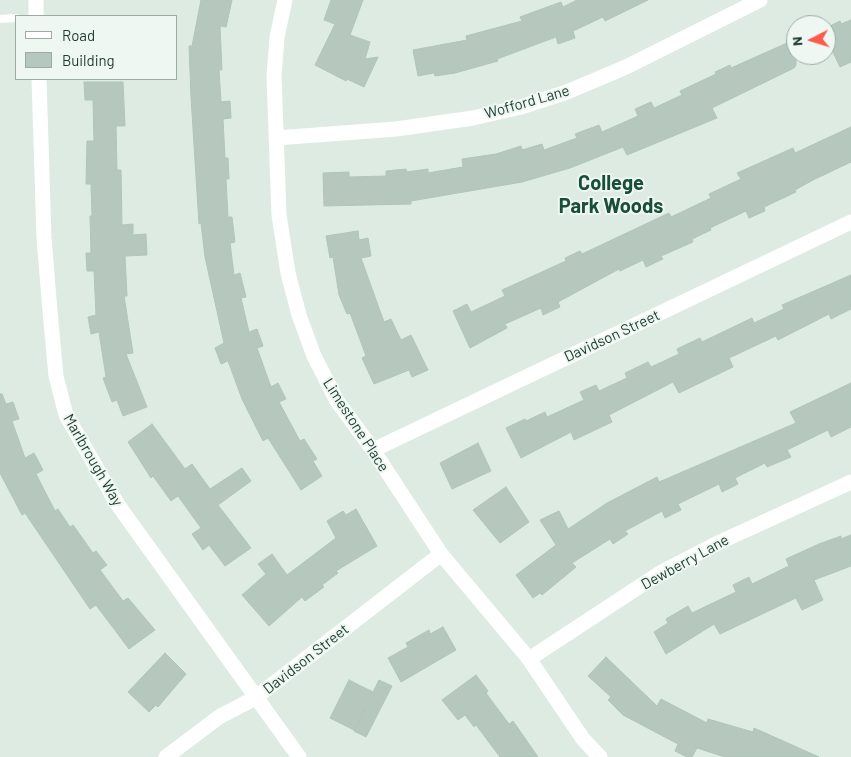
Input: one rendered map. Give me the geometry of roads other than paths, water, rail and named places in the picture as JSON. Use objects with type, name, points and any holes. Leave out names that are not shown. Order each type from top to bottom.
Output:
[{"type":"street","points":[[36,0],[36,15]]},
{"type":"street","name":"Limestone Place","points":[[285,0],[277,37],[274,76],[278,215],[288,273],[299,315],[314,356],[337,400],[373,450],[441,554],[529,659],[582,739],[600,757]]},
{"type":"street","name":"Wofford Lane","points":[[276,138],[396,129],[473,118],[521,107],[568,92],[626,67],[760,0]]},
{"type":"street","name":"Marlbrough Way","points":[[38,80],[44,238],[50,311],[56,376],[66,415],[118,505],[299,757]]},
{"type":"street","name":"Davidson Street","points":[[373,450],[851,222]]},
{"type":"street","name":"Dewberry Lane","points":[[529,659],[660,574],[720,542],[851,482]]},
{"type":"street","name":"Davidson Street","points":[[166,757],[218,717],[255,698],[441,554]]},
{"type":"lane","points":[[0,19],[15,18]]},
{"type":"district","name":"College Park Woods","points":[[611,194]]}]
